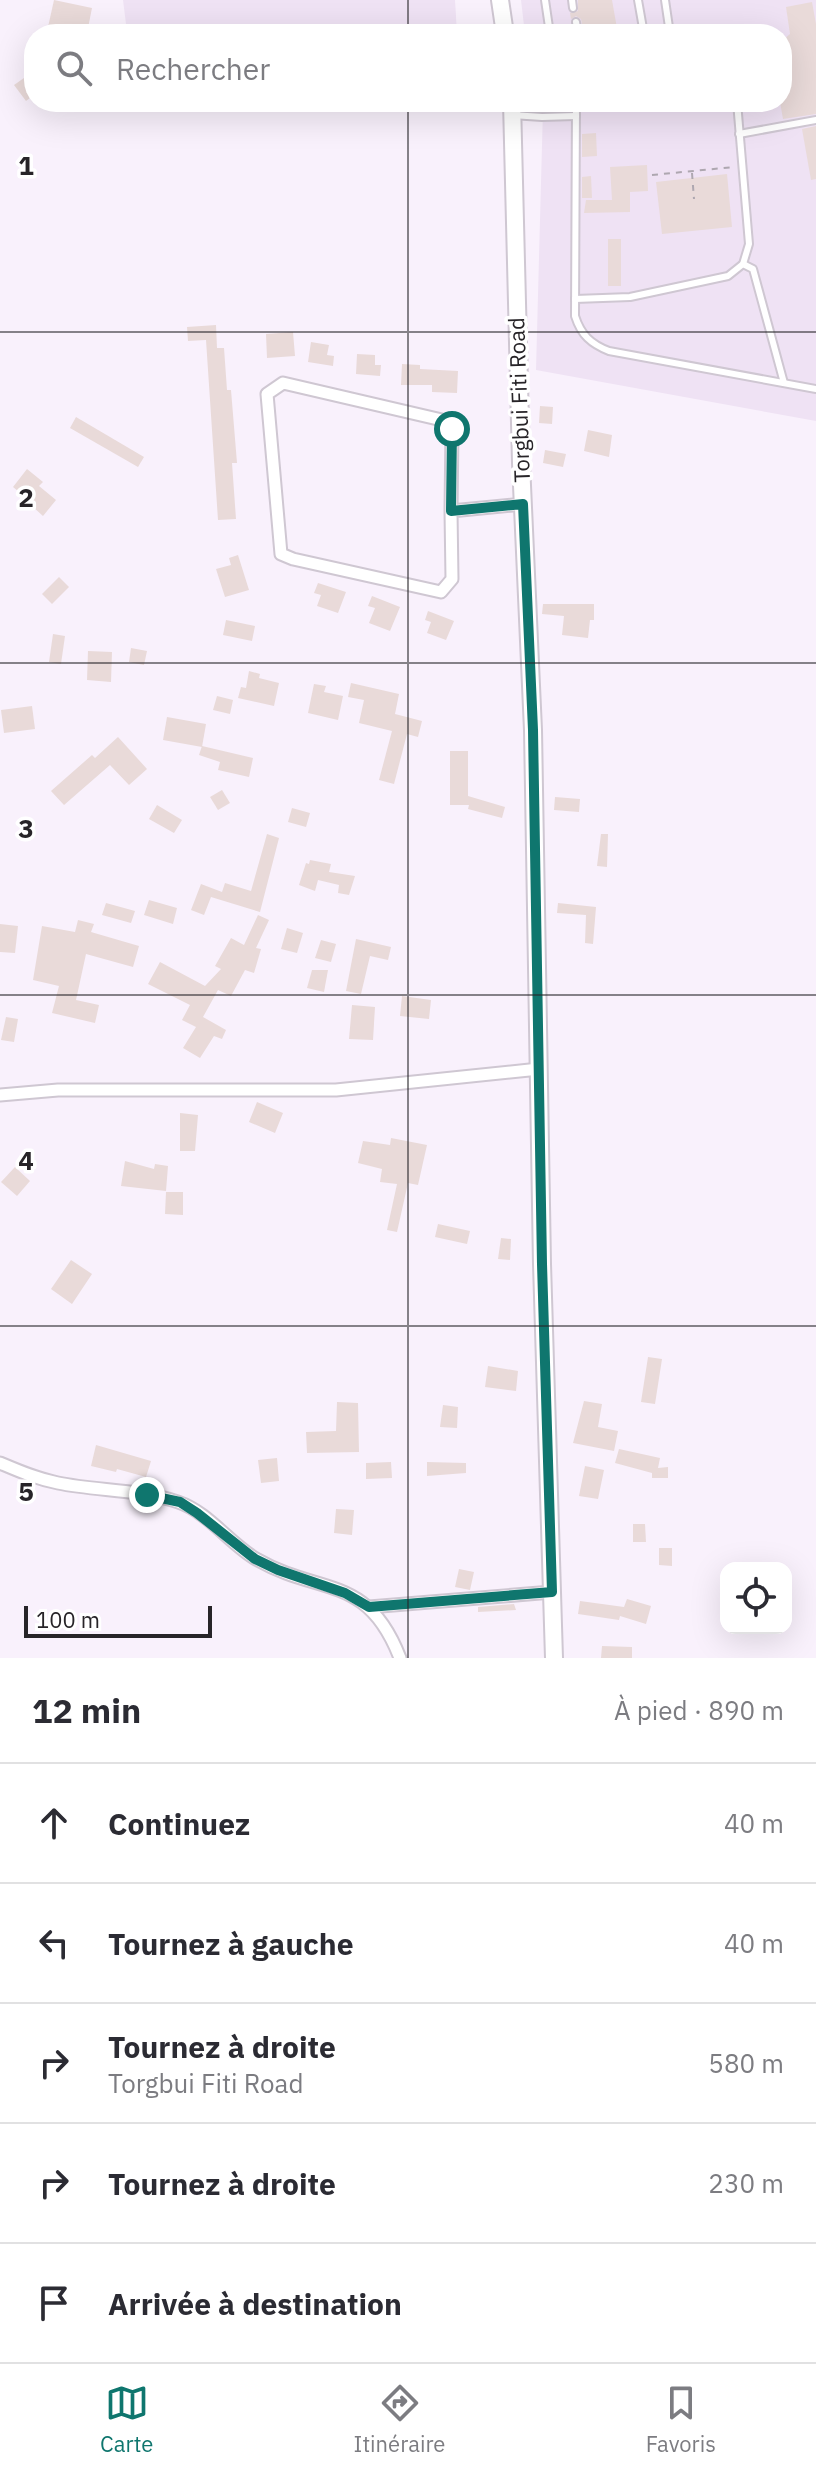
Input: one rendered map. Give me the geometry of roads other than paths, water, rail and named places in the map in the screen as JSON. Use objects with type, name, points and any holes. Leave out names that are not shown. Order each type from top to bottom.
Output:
[{"type":"street","points":[[500,0],[504,24]]},
{"type":"street","name":"Torgbui Fiti Road","points":[[512,112],[533,730],[554,1658]]},
{"type":"street","points":[[283,383],[442,420],[452,429],[451,511],[452,579],[441,592],[281,554],[267,394],[283,383]]},
{"type":"street","points":[[451,511],[523,504]]},
{"type":"street","points":[[0,1095],[58,1090],[336,1090],[539,1069]]},
{"type":"street","points":[[0,1463],[30,1476],[58,1483],[180,1502],[255,1559],[345,1593],[369,1607],[381,1620],[400,1658]]},
{"type":"street","points":[[369,1607],[552,1592]]},
{"type":"lane","points":[[545,0],[549,24]]},
{"type":"lane","points":[[638,0],[642,24]]},
{"type":"lane","points":[[665,0],[669,24]]},
{"type":"lane","points":[[525,112],[542,117],[576,116]]},
{"type":"lane","points":[[576,112],[575,316],[579,328],[597,347],[609,351],[816,389]]},
{"type":"lane","points":[[575,299],[630,297],[728,276],[743,264],[749,244],[738,112]]},
{"type":"lane","points":[[739,134],[816,120]]},
{"type":"lane","points":[[743,264],[753,269],[784,383]]}]
